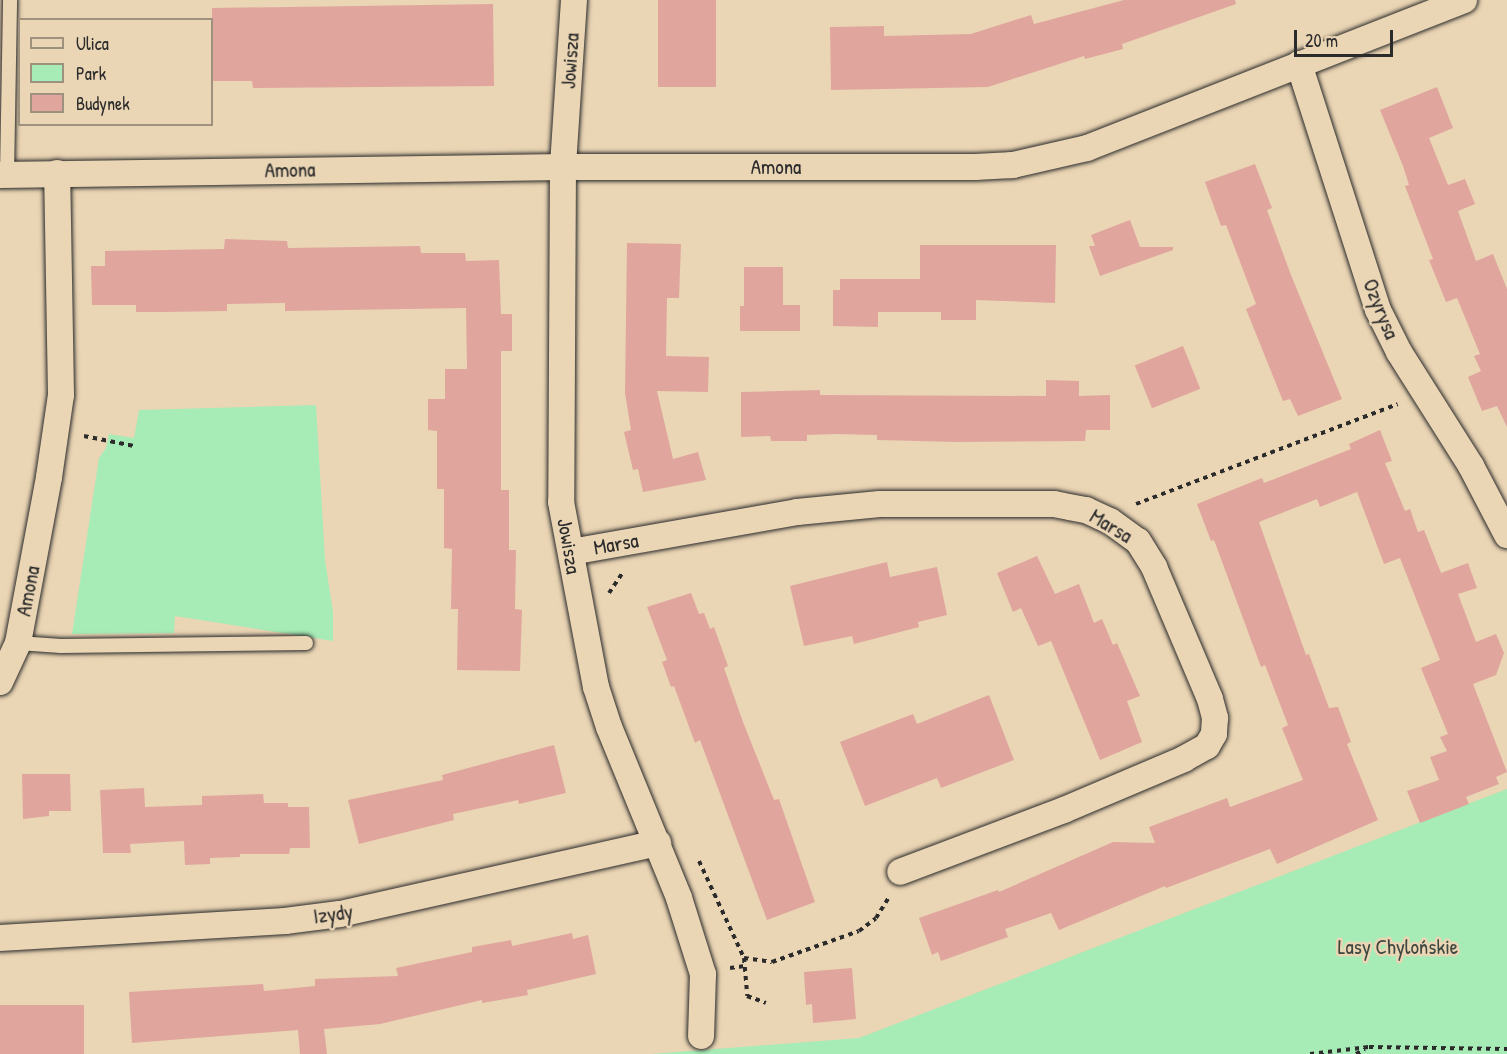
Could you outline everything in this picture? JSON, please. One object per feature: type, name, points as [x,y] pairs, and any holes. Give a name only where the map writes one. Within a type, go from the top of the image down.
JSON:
[{"type":"street","name":"Jowisza","points":[[574,0],[563,167],[561,502],[596,687],[609,727],[679,898],[703,974],[701,1036]]},
{"type":"street","name":"Amona","points":[[3,175],[563,167],[975,167],[1013,165],[1087,148],[1464,0]]},
{"type":"street","name":"Ozyrysa","points":[[1299,64],[1378,310],[1424,394],[1471,466],[1507,535]]},
{"type":"street","name":"Amona","points":[[0,682],[18,643],[49,477],[61,395],[57,173]]},
{"type":"street","name":"Marsa","points":[[571,552],[797,512],[880,504],[1054,504],[1086,510],[1110,521],[1138,541],[1154,567],[1210,699],[1215,718],[1214,734],[1207,747],[1064,810],[900,872]]},
{"type":"street","name":"Izydy","points":[[0,938],[285,921],[340,914],[658,843]]},
{"type":"lane","points":[[3,175],[10,0]]},
{"type":"lane","points":[[18,643],[61,646],[306,643]]},
{"type":"path","points":[[1110,521],[1141,500],[1424,394]]},
{"type":"path","points":[[80,435],[134,446]]},
{"type":"path","points":[[607,596],[624,573],[619,544]]},
{"type":"path","points":[[695,853],[744,958],[747,996],[766,1003]]},
{"type":"path","points":[[744,958],[772,962],[859,931],[876,918],[900,872]]},
{"type":"path","points":[[739,967],[744,966]]},
{"type":"path","points":[[1310,1054],[1369,1047],[1507,1049]]},
{"type":"path","points":[[1356,1054],[1369,1047]]},
{"type":"green space","points":[[316,405],[325,560],[333,612],[333,641],[175,616],[174,633],[72,634],[99,458],[106,448],[109,434],[134,438],[139,410]]},
{"type":"green space","name":"Lasy Chylońskie","points":[[1507,789],[1507,1054],[651,1054],[859,1038]]},
{"type":"building","points":[[658,0],[716,0],[716,87],[658,87]]},
{"type":"building","points":[[1124,0],[1235,0],[1236,4],[1122,44],[1123,49],[1085,59],[1084,56],[988,87],[831,90],[830,27],[884,26],[884,36],[971,34],[1031,15],[1034,24]]},
{"type":"building","points":[[493,4],[494,86],[253,88],[252,81],[213,81],[212,8]]},
{"type":"building","points":[[1437,87],[1453,128],[1429,138],[1448,185],[1465,179],[1475,204],[1458,211],[1476,261],[1493,254],[1507,289],[1507,427],[1497,406],[1482,411],[1468,377],[1481,371],[1474,356],[1480,354],[1457,298],[1446,302],[1429,260],[1433,259],[1405,186],[1409,185],[1403,166],[1380,110]]},
{"type":"building","points":[[1255,164],[1272,208],[1267,210],[1291,275],[1342,399],[1298,416],[1290,399],[1283,401],[1246,309],[1256,304],[1226,225],[1221,226],[1205,182]]},
{"type":"building","points":[[1130,220],[1140,247],[1173,247],[1173,250],[1100,276],[1089,246],[1095,246],[1091,235]]},
{"type":"building","points":[[225,239],[287,241],[288,248],[420,246],[421,253],[465,253],[466,261],[499,260],[501,314],[512,314],[512,351],[501,351],[501,490],[509,490],[509,550],[516,550],[515,609],[522,610],[520,671],[457,670],[458,609],[451,609],[452,549],[444,548],[444,489],[437,489],[437,431],[428,430],[428,399],[445,399],[445,369],[467,369],[466,308],[285,311],[285,303],[227,304],[227,311],[136,312],[136,305],[92,305],[91,266],[105,266],[105,251],[224,249]]},
{"type":"building","points":[[627,243],[681,244],[679,298],[667,298],[666,356],[709,357],[708,392],[657,391],[673,459],[698,452],[706,480],[643,492],[638,469],[633,470],[624,432],[631,430],[625,393]]},
{"type":"building","points":[[920,245],[1056,245],[1055,303],[976,300],[976,320],[941,320],[941,312],[878,312],[878,327],[833,326],[833,290],[840,290],[840,279],[920,279]]},
{"type":"building","points":[[744,267],[783,267],[783,305],[800,305],[800,331],[740,331],[740,306],[744,306]]},
{"type":"building","points":[[1183,346],[1200,389],[1152,408],[1135,365]]},
{"type":"building","points":[[1046,380],[1079,381],[1079,396],[1110,395],[1110,430],[1086,430],[1085,441],[877,440],[877,435],[836,434],[807,435],[807,441],[771,441],[770,436],[741,437],[741,392],[820,390],[820,395],[1046,396]]},
{"type":"building","points":[[1380,430],[1392,461],[1385,463],[1405,511],[1410,509],[1418,532],[1424,530],[1441,573],[1468,563],[1477,588],[1458,594],[1476,642],[1496,634],[1504,653],[1496,675],[1473,684],[1507,772],[1496,777],[1499,784],[1466,797],[1469,804],[1420,823],[1407,791],[1439,780],[1430,757],[1447,751],[1440,737],[1448,734],[1421,668],[1440,660],[1400,558],[1384,564],[1357,492],[1320,507],[1317,499],[1259,522],[1306,655],[1309,654],[1329,708],[1338,707],[1351,742],[1347,744],[1378,820],[1277,864],[1270,849],[1166,888],[1165,886],[1059,930],[1051,913],[1005,929],[1008,937],[941,961],[938,952],[932,955],[919,918],[998,890],[999,892],[1113,842],[1155,843],[1149,827],[1227,798],[1230,807],[1303,780],[1282,728],[1288,725],[1265,665],[1261,667],[1214,540],[1211,541],[1197,504],[1262,478],[1264,483],[1351,449],[1349,444]]},
{"type":"building","points":[[1037,556],[1055,594],[1079,584],[1094,623],[1102,619],[1113,645],[1117,643],[1140,696],[1127,701],[1142,742],[1100,760],[1051,641],[1038,646],[1021,608],[1013,612],[997,573]]},
{"type":"building","points":[[887,562],[890,577],[937,567],[947,615],[918,622],[919,627],[854,644],[852,636],[804,646],[790,586]]},
{"type":"building","points":[[691,593],[699,614],[704,613],[710,629],[714,627],[728,666],[724,668],[743,722],[774,800],[779,799],[815,902],[767,920],[700,740],[695,743],[674,686],[671,687],[662,662],[667,660],[647,607]]},
{"type":"building","points":[[989,695],[1014,760],[941,788],[937,778],[865,806],[840,742],[913,714],[917,724]]},
{"type":"building","points":[[554,745],[566,793],[519,804],[518,800],[453,814],[454,820],[359,844],[348,800],[443,780],[442,775]]},
{"type":"building","points":[[22,774],[70,774],[71,811],[49,811],[49,816],[23,819]]},
{"type":"building","points":[[144,788],[145,807],[202,805],[202,796],[263,794],[264,803],[288,803],[288,807],[309,807],[310,848],[290,848],[289,854],[240,854],[240,857],[210,858],[210,864],[185,865],[184,841],[130,844],[131,853],[103,853],[100,790]]},
{"type":"building","points":[[572,933],[573,939],[588,935],[596,974],[527,990],[528,995],[482,1003],[482,1000],[380,1024],[324,1029],[327,1054],[300,1054],[298,1030],[132,1043],[129,992],[263,984],[264,991],[315,986],[315,979],[398,976],[396,968],[472,952],[472,947],[511,940],[512,946]]},
{"type":"building","points":[[852,968],[856,1019],[813,1023],[812,1004],[806,1005],[804,972]]},
{"type":"building","points":[[0,1005],[84,1005],[84,1054],[0,1054]]}]
